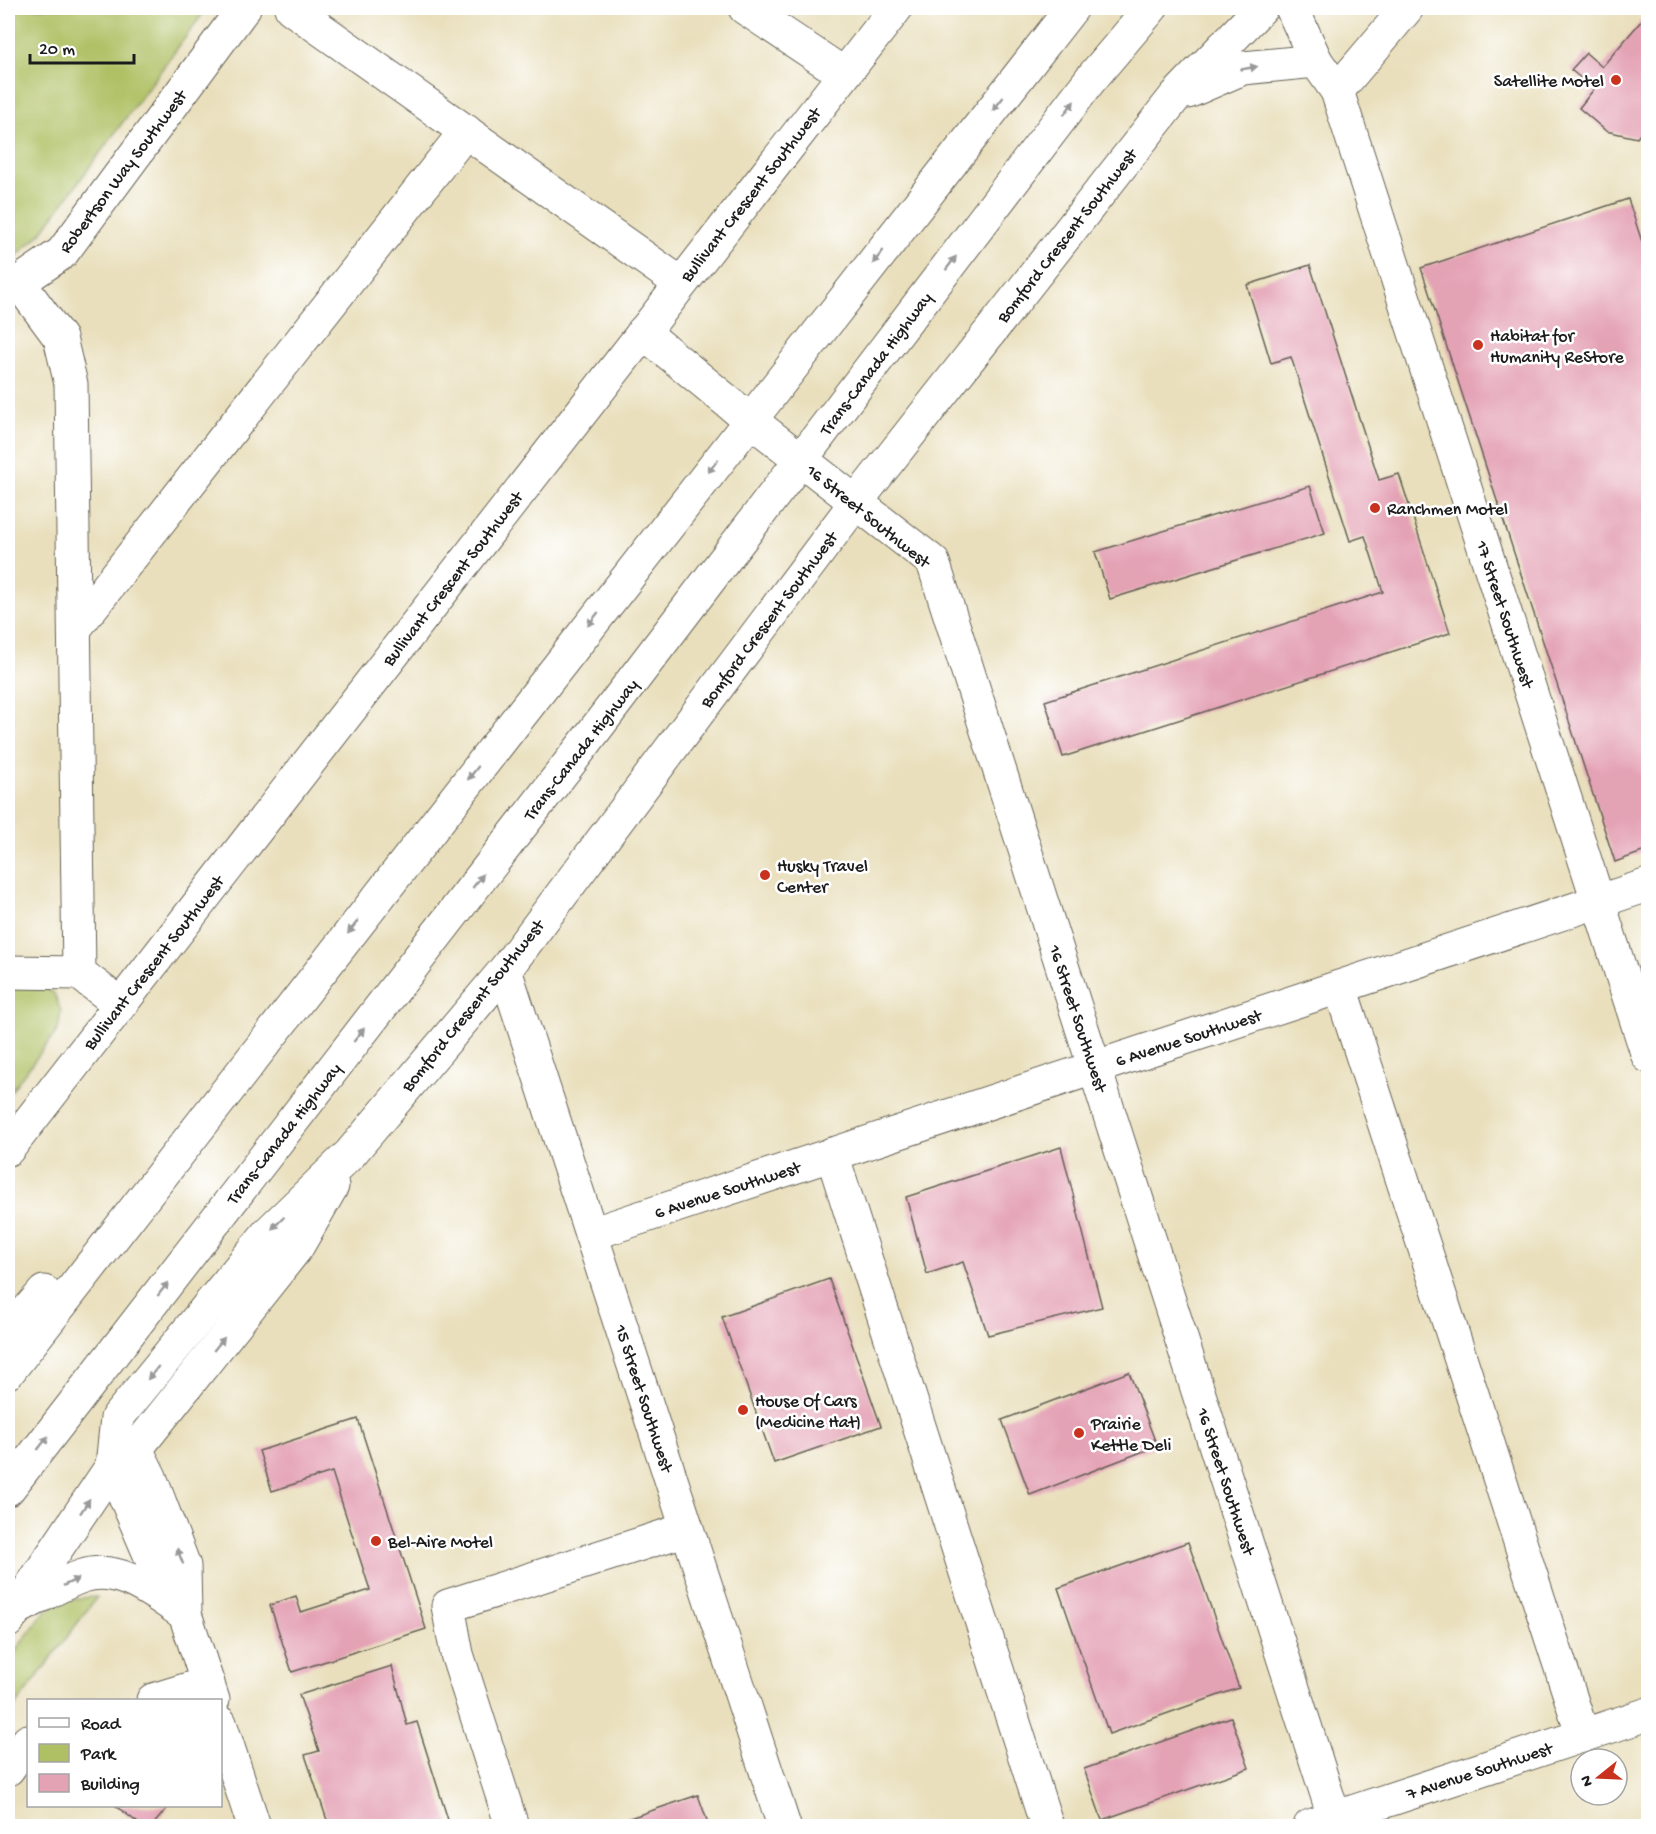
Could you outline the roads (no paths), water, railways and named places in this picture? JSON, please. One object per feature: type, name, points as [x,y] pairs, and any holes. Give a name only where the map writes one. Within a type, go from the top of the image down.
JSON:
[{"type":"main road","name":"Robertson Way Southwest","points":[[14,287],[62,253],[244,8]]},
{"type":"main road","points":[[291,8],[680,283]]},
{"type":"main road","points":[[745,8],[844,74]]},
{"type":"main road","name":"Bullivant Crescent Southwest","points":[[8,1149],[896,8]]},
{"type":"main road","points":[[8,1371],[1072,8]]},
{"type":"main road","name":"Trans-Canada Highway","points":[[8,1489],[801,460],[1090,80],[1151,8]]},
{"type":"main road","name":"Bomford Crescent Southwest","points":[[124,1458],[117,1418],[268,1233],[350,1154],[505,970],[856,502],[1175,97],[1261,8]]},
{"type":"main road","name":"17 Street Southwest","points":[[1292,8],[1316,61],[1337,91],[1648,1056]]},
{"type":"main road","points":[[1337,91],[1407,8]]},
{"type":"main road","points":[[1175,97],[1243,68],[1316,61]]},
{"type":"main road","points":[[76,627],[466,131]]},
{"type":"main road","points":[[14,287],[60,338],[71,384],[80,973]]},
{"type":"main road","name":"16 Street Southwest","points":[[643,332],[750,420],[933,561],[1095,1068],[1327,1824]]},
{"type":"main road","name":"6 Avenue Southwest","points":[[591,1234],[1648,885]]},
{"type":"main road","name":"15 Street Southwest","points":[[505,970],[784,1827]]},
{"type":"main road","points":[[8,972],[80,973],[120,1004]]},
{"type":"main road","points":[[1340,987],[1583,1736]]},
{"type":"main road","points":[[8,1333],[245,1067]]},
{"type":"main road","points":[[832,1154],[1047,1827]]},
{"type":"main road","points":[[124,1458],[160,1578],[185,1614],[210,1692],[166,1699]]},
{"type":"main road","points":[[13,1614],[124,1458]]},
{"type":"main road","points":[[512,1827],[457,1654],[448,1606],[687,1528]]},
{"type":"main road","points":[[13,1614],[85,1576],[113,1575],[139,1583],[185,1614]]},
{"type":"main road","name":"7 Avenue Southwest","points":[[1327,1824],[1648,1714]]},
{"type":"main road","points":[[222,1729],[254,1827]]},
{"type":"main road","points":[[8,1769],[27,1742]]},
{"type":"place","name":"Satellite Motel","points":[[1616,80]]},
{"type":"place","name":"Habitat for Humanity ReStore","points":[[1478,345]]},
{"type":"place","name":"Ranchmen Motel","points":[[1375,508]]},
{"type":"place","name":"Husky Travel Center","points":[[765,875]]},
{"type":"place","name":"House Of Cars (Medicine Hat)","points":[[743,1410]]},
{"type":"place","name":"Prairie Kettle Deli","points":[[1079,1433]]},
{"type":"place","name":"Bel-Aire Motel","points":[[376,1541]]}]
